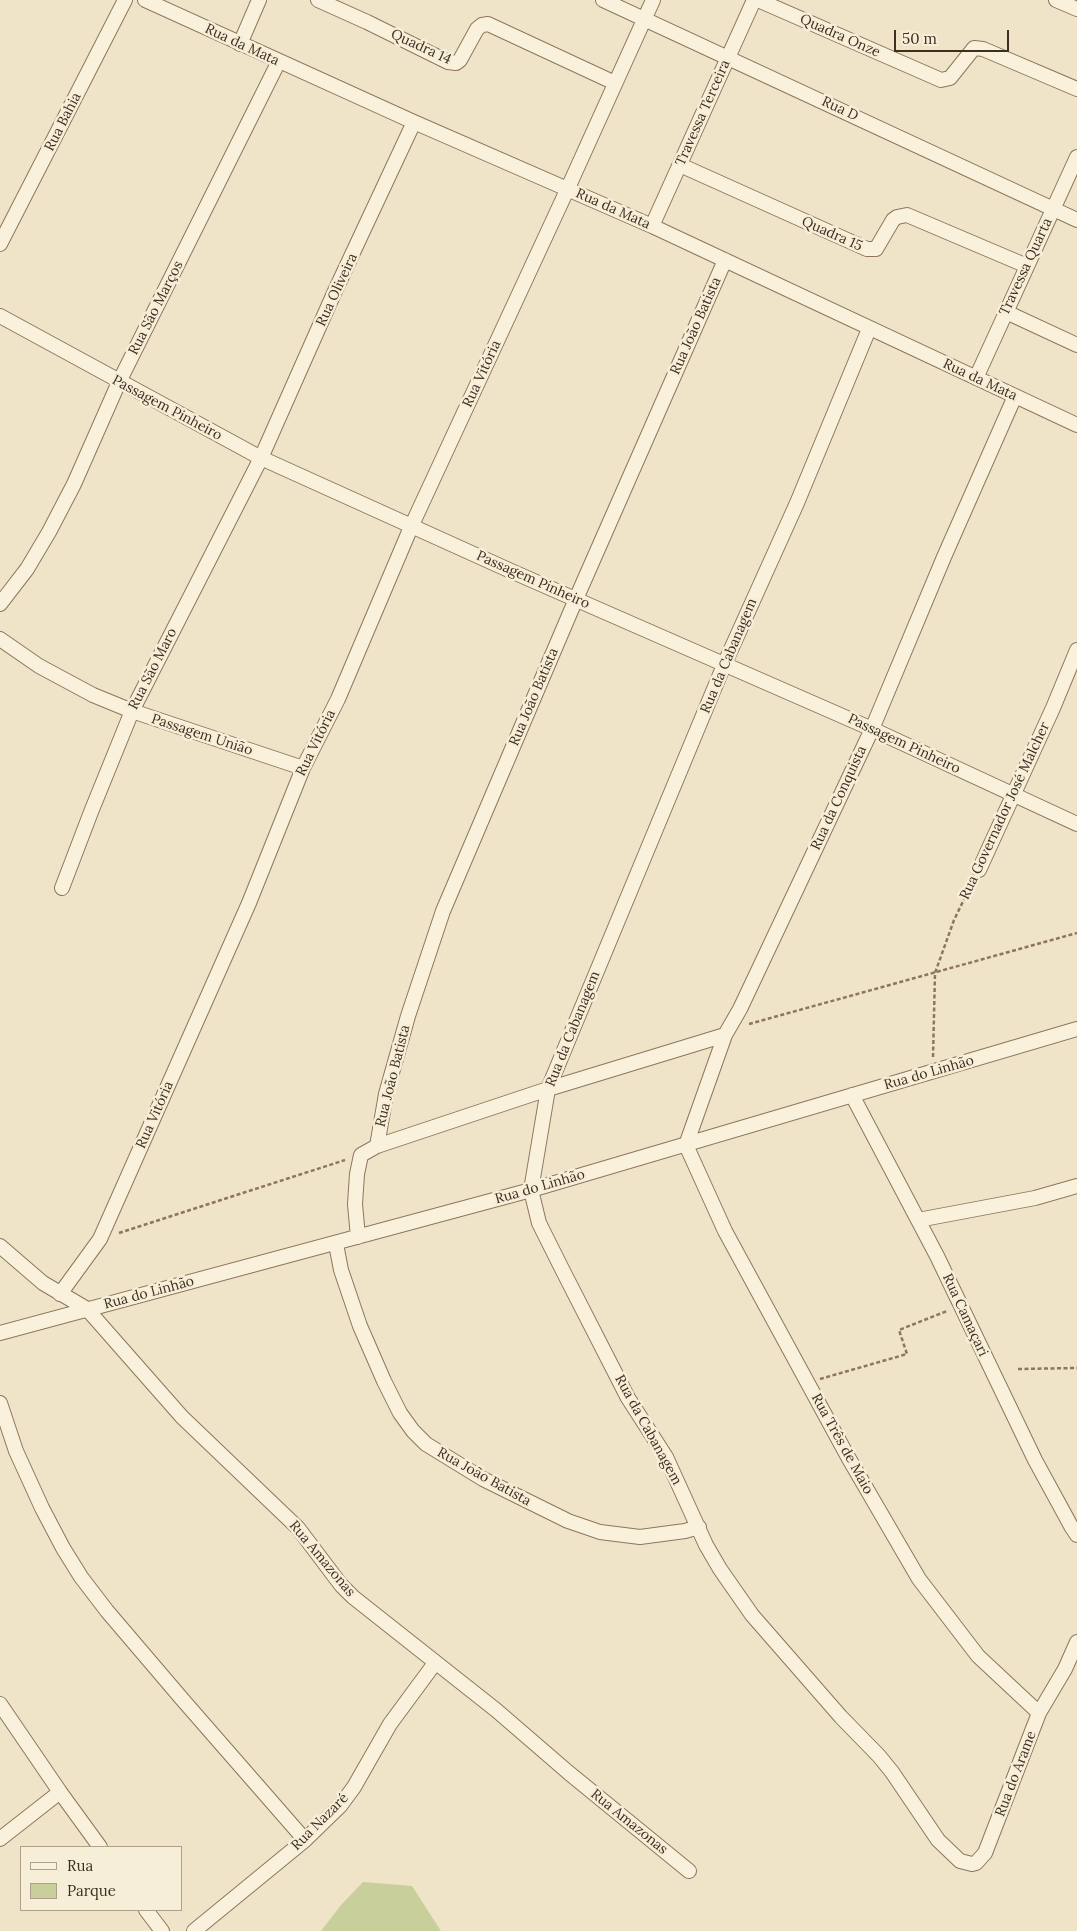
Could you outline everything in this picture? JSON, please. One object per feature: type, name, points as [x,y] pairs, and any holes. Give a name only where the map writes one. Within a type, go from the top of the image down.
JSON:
[{"type":"street","name":"Rua Bahia","points":[[0,244],[125,0]]},
{"type":"street","name":"Rua da Mata","points":[[145,0],[414,122],[652,226],[1077,425]]},
{"type":"street","points":[[240,44],[259,0]]},
{"type":"street","name":"Quadra 14","points":[[318,0],[448,62],[456,63],[460,60],[477,29],[482,25],[488,24],[615,83]]},
{"type":"street","name":"Rua D","points":[[603,0],[1077,220]]},
{"type":"street","points":[[568,188],[653,0]]},
{"type":"street","name":"Travessa Terceira","points":[[652,226],[728,57],[756,0]]},
{"type":"street","name":"Quadra Onze","points":[[756,0],[941,80],[950,78],[974,48],[983,49],[1077,90]]},
{"type":"street","points":[[1056,0],[1077,9]]},
{"type":"street","name":"Rua São Marços","points":[[0,604],[27,570],[74,484],[119,382],[279,61]]},
{"type":"street","name":"Rua Oliveira","points":[[261,458],[335,291],[414,122]]},
{"type":"street","name":"Travessa Quarta","points":[[976,378],[1077,156]]},
{"type":"street","name":"Quadra 15","points":[[680,165],[867,250],[876,249],[893,220],[907,215],[1027,266]]},
{"type":"street","name":"Rua Vitória","points":[[60,1294],[100,1239],[249,903],[303,768],[338,698],[412,526],[568,188]]},
{"type":"street","name":"Rua João Batista","points":[[377,1146],[386,1094],[408,1016],[443,911],[576,599],[725,260]]},
{"type":"street","points":[[1006,312],[1077,345]]},
{"type":"street","name":"Passagem Pinheiro","points":[[0,316],[261,458],[724,665],[872,729],[1077,824]]},
{"type":"street","name":"Rua da Cabanagem","points":[[869,329],[797,503],[724,665],[548,1089],[531,1190],[540,1223],[555,1255],[628,1398],[666,1457],[706,1545],[720,1569],[752,1615],[892,1772],[938,1840]]},
{"type":"street","name":"Rua da Conquista","points":[[686,1145],[725,1035],[740,1009],[872,729],[944,557],[1015,396]]},
{"type":"street","name":"Rua São Maro","points":[[62,888],[90,812],[132,711],[261,458]]},
{"type":"street","name":"Passagem União","points":[[0,638],[39,666],[65,681],[132,711],[303,768]]},
{"type":"street","name":"Rua Governador José Malcher","points":[[979,870],[1014,796],[1077,650]]},
{"type":"street","name":"Rua do Linhão","points":[[0,1333],[531,1190],[1077,1029]]},
{"type":"street","points":[[358,1237],[355,1204],[357,1174],[361,1155],[377,1146],[548,1089],[725,1035]]},
{"type":"street","name":"Rua Camaçari","points":[[852,1096],[937,1256],[1035,1460],[1077,1535]]},
{"type":"street","name":"Rua Três de Maio","points":[[686,1145],[725,1231],[807,1382],[919,1579],[978,1656],[1039,1713]]},
{"type":"street","points":[[918,1220],[1035,1198],[1077,1186]]},
{"type":"street","name":"Rua João Batista","points":[[336,1244],[342,1270],[360,1326],[384,1381],[400,1413],[413,1431],[426,1444],[483,1479],[568,1521],[600,1532],[640,1537],[699,1528]]},
{"type":"street","name":"Rua Amazonas","points":[[0,1246],[43,1283],[87,1309],[182,1417],[298,1528],[341,1585],[353,1597],[496,1710],[569,1774],[689,1871]]},
{"type":"street","points":[[0,1403],[16,1451],[42,1508],[81,1577],[119,1626],[306,1840]]},
{"type":"street","name":"Rua do Arame","points":[[938,1840],[960,1861],[972,1864],[980,1860],[985,1853],[1039,1713],[1077,1642]]},
{"type":"street","name":"Rua Nazaré","points":[[194,1931],[306,1840],[340,1806],[354,1787],[390,1724],[435,1663]]},
{"type":"street","points":[[0,1704],[99,1846]]},
{"type":"street","points":[[0,1839],[60,1792]]},
{"type":"street","points":[[147,1911],[162,1931]]},
{"type":"path","name":"Rua Governador José Malcher","points":[[933,1071],[935,973],[954,920],[979,870]]},
{"type":"path","points":[[725,1035],[749,1024],[1077,933]]},
{"type":"path","points":[[100,1239],[361,1155]]},
{"type":"path","points":[[807,1382],[907,1354],[899,1330],[960,1306]]},
{"type":"path","points":[[1018,1369],[1077,1368]]},
{"type":"green space","points":[[363,1882],[412,1886],[441,1931],[321,1931],[341,1905]]}]
